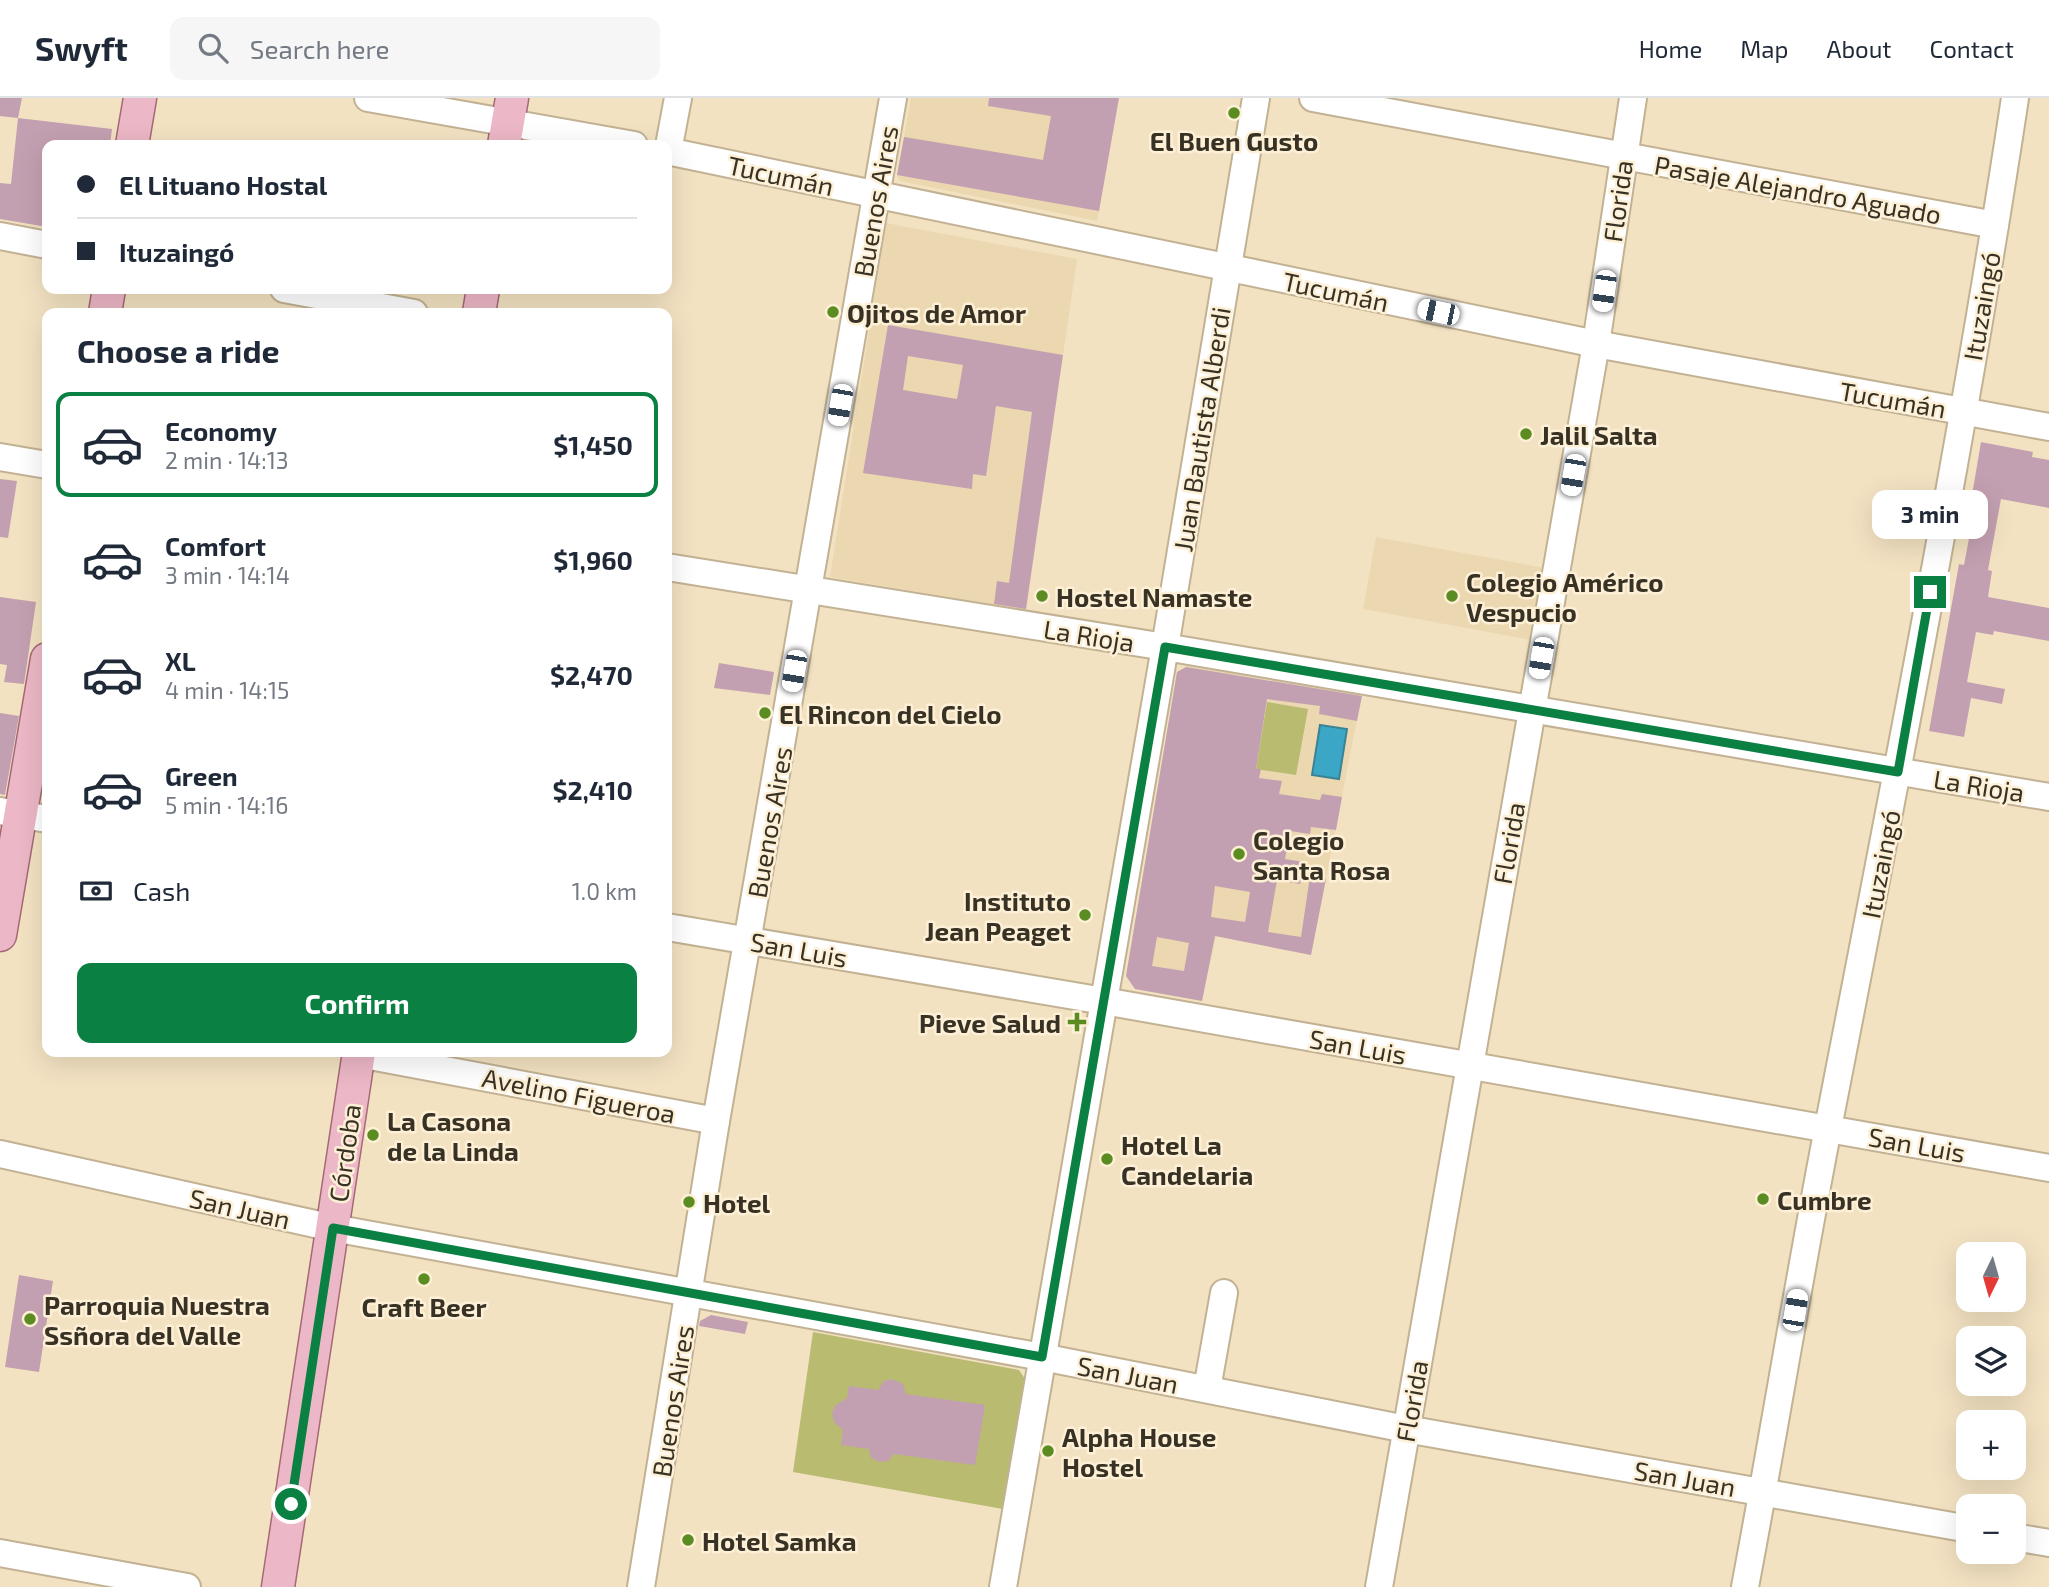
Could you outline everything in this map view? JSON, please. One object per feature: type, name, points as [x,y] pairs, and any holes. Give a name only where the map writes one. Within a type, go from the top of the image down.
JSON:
[{"type":"main road","points":[[133,140],[140,98]]},
{"type":"main road","points":[[0,935],[23,815],[42,692]]},
{"type":"main road","name":"Córdoba","points":[[278,1587],[358,1057]]},
{"type":"street","points":[[368,98],[607,140]]},
{"type":"street","points":[[670,140],[678,98]]},
{"type":"street","name":"Buenos Aires","points":[[641,1587],[716,1121],[893,98]]},
{"type":"street","name":"Juan Bautista Alberdi","points":[[1003,1587],[1165,647],[1256,98]]},
{"type":"street","name":"Pasaje Alejandro Aguado","points":[[1313,98],[1623,158],[1995,225]]},
{"type":"street","name":"Florida","points":[[1379,1587],[1596,344],[1633,98]]},
{"type":"street","name":"Ituzaingó","points":[[1745,1587],[1828,1128],[1898,772],[1963,412],[2014,98]]},
{"type":"street","name":"Tucumán","points":[[672,152],[1596,344],[2049,427]]},
{"type":"street","points":[[0,236],[42,244]]},
{"type":"street","points":[[311,294],[387,308]]},
{"type":"street","points":[[0,457],[42,464]]},
{"type":"street","name":"La Rioja","points":[[672,568],[1165,647],[2049,797]]},
{"type":"street","name":"San Luis","points":[[672,928],[1104,1001],[2049,1168]]},
{"type":"street","name":"Avelino Figueroa","points":[[380,1057],[716,1121]]},
{"type":"street","name":"San Juan","points":[[0,1154],[333,1228],[1042,1357],[1406,1429],[1956,1527]]},
{"type":"street","points":[[1207,1389],[1224,1293]]},
{"type":"street","points":[[2026,1539],[2049,1543]]},
{"type":"street","points":[[0,1553],[187,1587]]},
{"type":"shaded area","points":[[911,98],[1119,98],[1097,221],[900,181],[897,175]]},
{"type":"shaded area","points":[[886,223],[1077,259],[1026,610],[830,577]]},
{"type":"shaded area","name":"Colegio Américo Vespucio","points":[[1376,537],[1545,568],[1531,640],[1363,609]]},
{"type":"shaded area","name":"Colegio Santa Rosa","points":[[1187,666],[1362,694],[1311,955],[1216,936],[1202,1001],[1135,989],[1126,976],[1177,672]]},
{"type":"green space","points":[[1267,702],[1308,709],[1296,775],[1256,769]]},
{"type":"green space","points":[[813,1332],[1019,1370],[1025,1379],[1003,1509],[793,1472]]},
{"type":"water","points":[[1320,725],[1347,729],[1339,779],[1312,775]]},
{"type":"building","points":[[0,98],[22,98],[18,118],[0,116]]},
{"type":"building","points":[[989,98],[1119,98],[1099,211],[897,175],[904,137],[1043,160],[1051,116],[988,106]]},
{"type":"building","points":[[18,118],[112,129],[111,140],[42,140],[42,226],[0,219],[0,183],[11,184]]},
{"type":"building","points":[[888,325],[1063,355],[1026,609],[994,604],[997,581],[1009,583],[1032,412],[996,406],[986,476],[973,474],[972,489],[863,473]],"holes":[[[908,356],[963,365],[957,399],[903,390]]]},
{"type":"building","points":[[1981,442],[2033,452],[2032,457],[2049,460],[2049,508],[2001,499],[1988,570],[1992,571],[1988,597],[2049,608],[2049,641],[1994,631],[1993,635],[1976,632],[1967,682],[2005,689],[2002,704],[1971,698],[1964,737],[1929,731],[1959,564],[1964,565],[1977,496],[1972,495]]},
{"type":"building","points":[[0,479],[17,481],[8,538],[0,537]]},
{"type":"building","points":[[0,597],[36,602],[24,684],[4,682],[7,665],[0,664]]},
{"type":"building","points":[[719,663],[774,672],[770,695],[714,688]]},
{"type":"building","name":"Colegio Santa Rosa","points":[[1186,667],[1362,696],[1357,721],[1319,714],[1320,706],[1267,699],[1256,769],[1261,769],[1259,778],[1282,781],[1279,794],[1320,800],[1322,794],[1342,797],[1336,830],[1311,827],[1310,834],[1290,831],[1285,859],[1304,862],[1300,884],[1277,880],[1268,932],[1301,937],[1310,876],[1326,879],[1311,955],[1215,936],[1202,1001],[1135,989],[1126,976],[1177,672]],"holes":[[[1215,886],[1250,892],[1245,922],[1211,917]],[[1157,937],[1189,943],[1184,971],[1152,966]]]},
{"type":"building","points":[[0,713],[19,716],[5,795],[0,794]]},
{"type":"building","name":"Parroquia Nuestra Ssñora del Valle","points":[[19,1275],[53,1281],[39,1372],[5,1367]]},
{"type":"building","points":[[711,1315],[748,1322],[745,1334],[699,1326],[700,1321]]},
{"type":"building","points":[[892,1379],[903,1384],[906,1394],[985,1405],[975,1465],[894,1454],[888,1461],[880,1462],[871,1458],[869,1449],[841,1445],[843,1430],[834,1422],[832,1413],[835,1406],[847,1398],[849,1386],[878,1390],[884,1381]]},
{"type":"place","name":"El Buen Gusto","points":[[1234,113]]},
{"type":"place","name":"Ojitos de Amor","points":[[833,312]]},
{"type":"place","name":"Jalil Salta","points":[[1526,434]]},
{"type":"place","name":"Hostel Namaste","points":[[1042,596]]},
{"type":"place","name":"Colegio Américo Vespucio","points":[[1452,596]]},
{"type":"place","name":"El Rincon del Cielo","points":[[765,713]]},
{"type":"place","name":"Colegio Santa Rosa","points":[[1239,854]]},
{"type":"place","name":"Instituto Jean Peaget","points":[[1085,915]]},
{"type":"place","name":"Pieve Salud","points":[[1077,1022]]},
{"type":"place","name":"La Casona de la Linda","points":[[373,1135]]},
{"type":"place","name":"Hotel La Candelaria","points":[[1107,1159]]},
{"type":"place","name":"Cumbre","points":[[1763,1199]]},
{"type":"place","name":"Hotel","points":[[689,1202]]},
{"type":"place","name":"Craft Beer","points":[[424,1279]]},
{"type":"place","name":"Parroquia Nuestra Ssñora del Valle","points":[[30,1319]]},
{"type":"place","name":"Alpha House Hostel","points":[[1048,1451]]},
{"type":"place","name":"Hotel Samka","points":[[688,1540]]},
{"type":"route","points":[[291,1504],[333,1228],[1042,1357],[1165,647],[1898,772],[1930,592]]}]
